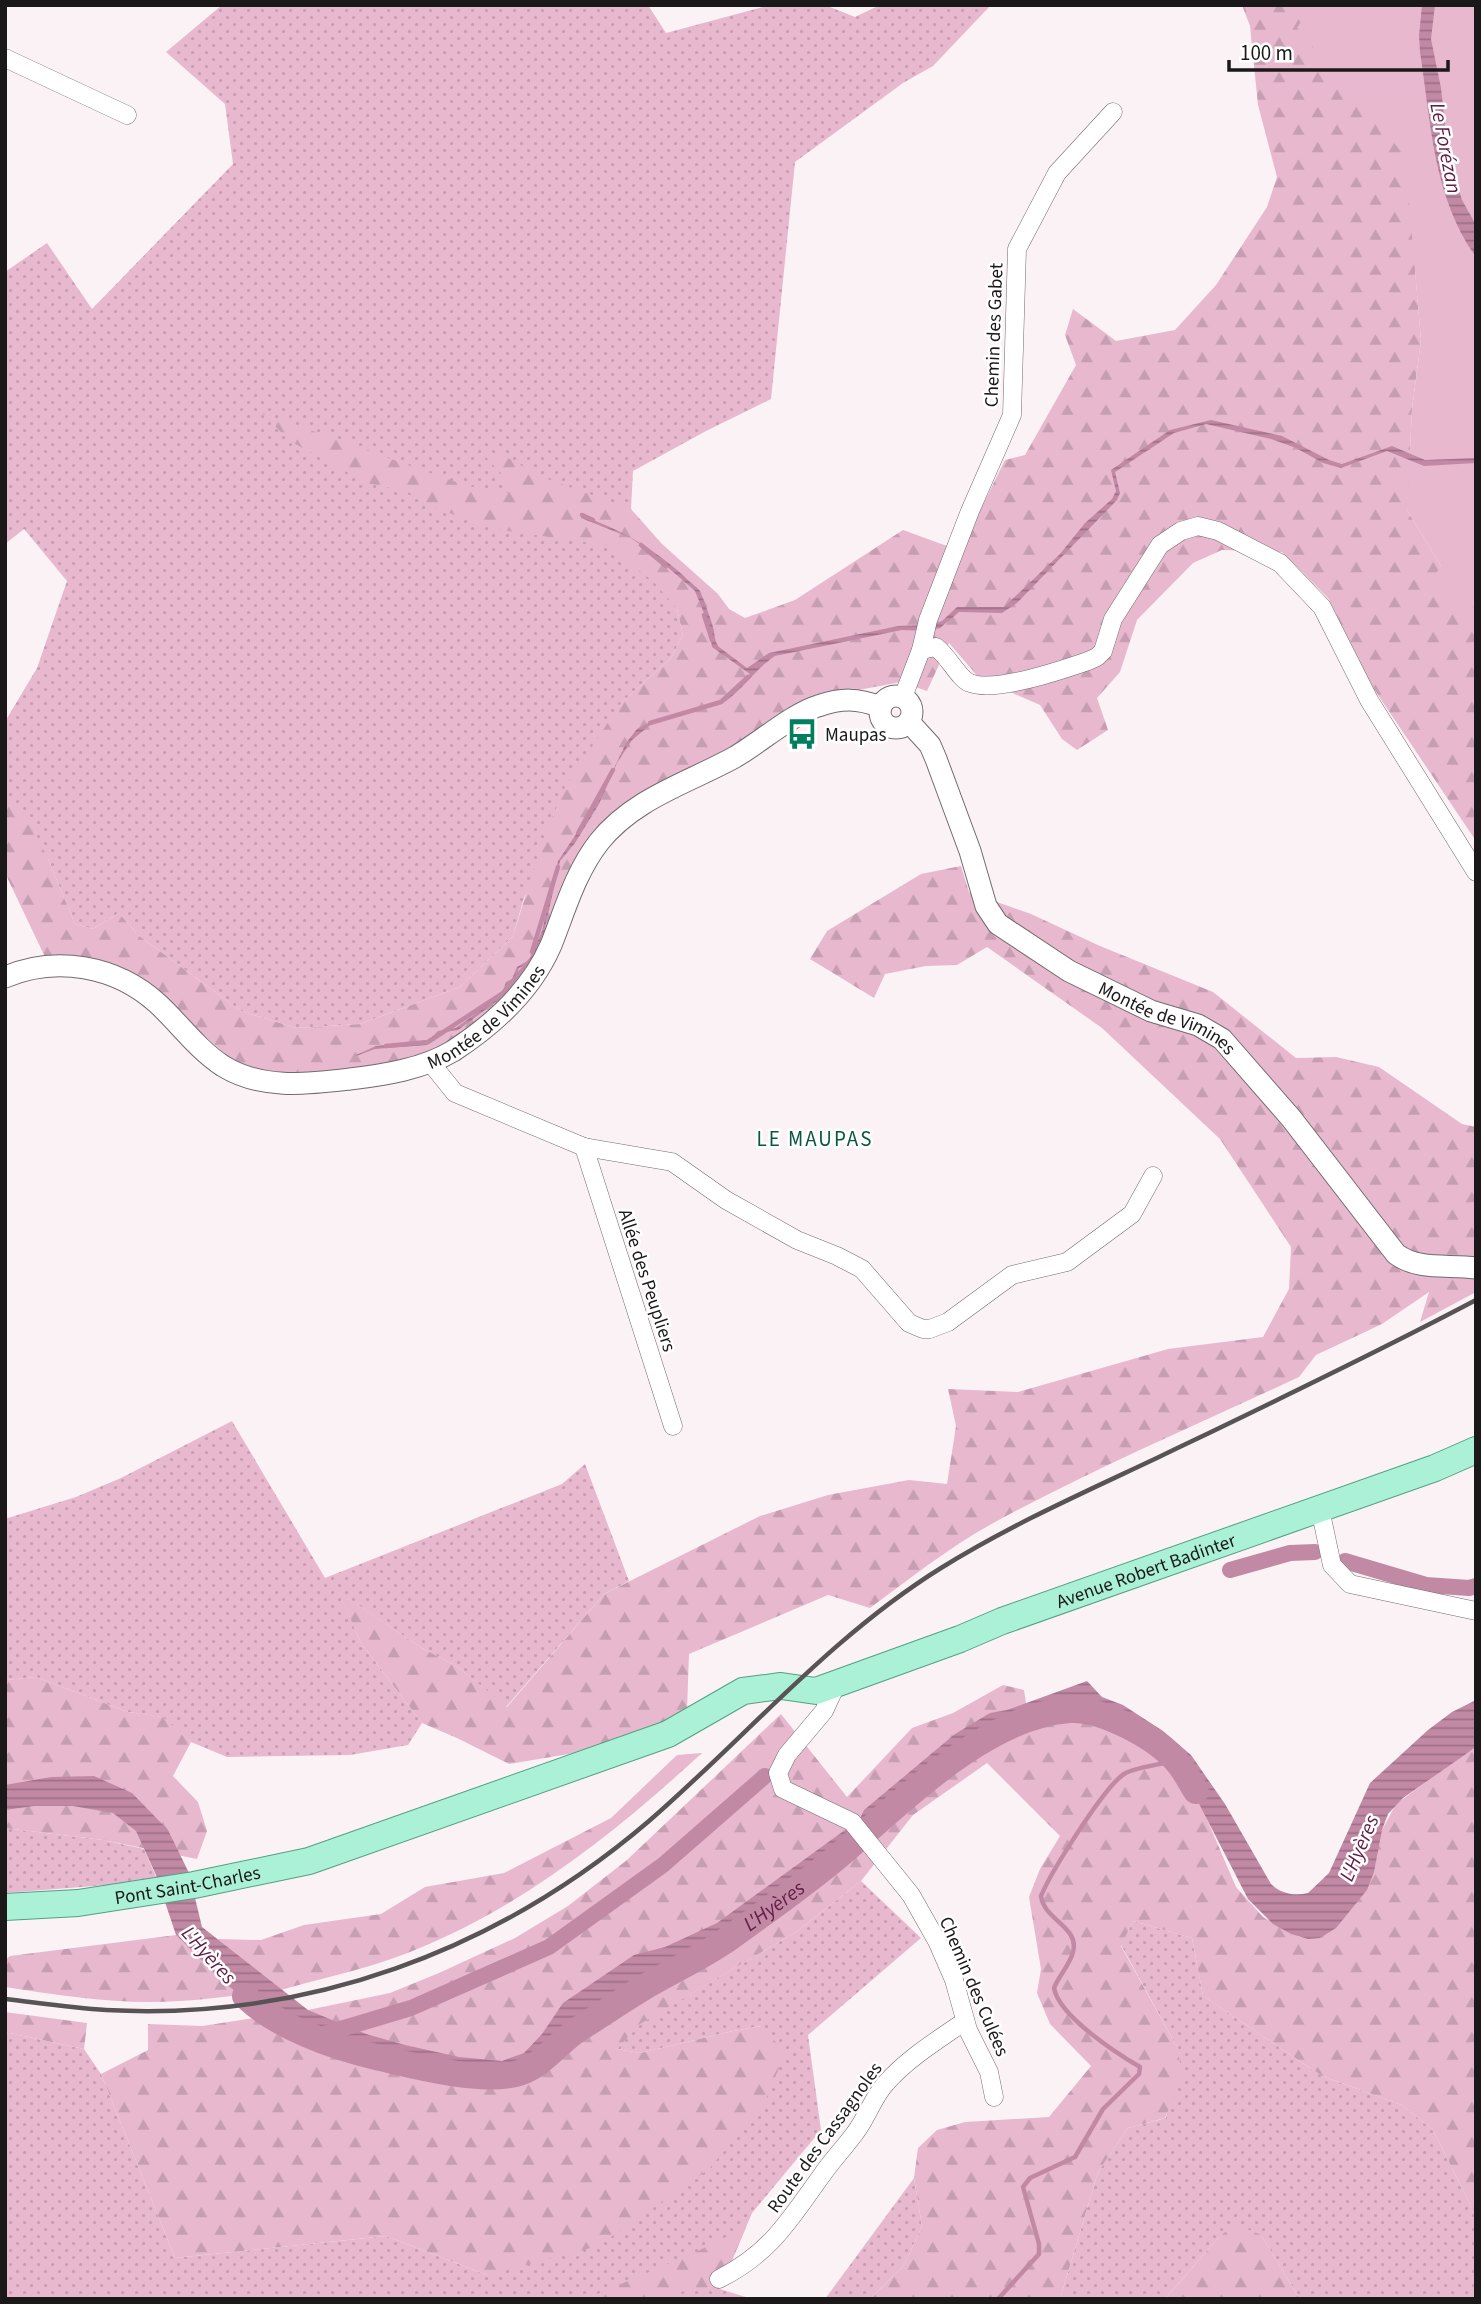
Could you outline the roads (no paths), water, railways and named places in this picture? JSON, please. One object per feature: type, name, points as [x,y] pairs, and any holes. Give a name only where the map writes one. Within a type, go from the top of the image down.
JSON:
[{"type":"main road","points":[[1435,1468],[1476,1450]]},
{"type":"main road","points":[[1435,1468],[1469,1464],[1476,1466]]},
{"type":"main road","name":"Avenue Robert Badinter","points":[[676,1729],[743,1691],[781,1686],[816,1691],[1002,1621],[1435,1468]]},
{"type":"main road","name":"Pont Saint-Charles","points":[[5,1907],[78,1903],[194,1885],[309,1861],[676,1729]]},
{"type":"street","points":[[5,58],[127,114]]},
{"type":"street","name":"Chemin des Gabet","points":[[903,697],[970,511],[1012,415],[1017,250],[1057,173],[1113,112]]},
{"type":"street","points":[[924,635],[947,655],[960,676],[969,683],[1012,684],[1088,661],[1103,650],[1113,619],[1160,545],[1181,531],[1198,526],[1218,531],[1280,563],[1322,607],[1370,700],[1476,872]]},
{"type":"street","points":[[889,697],[903,697],[912,707],[909,722],[899,728],[889,726],[882,719],[881,707],[889,697]]},
{"type":"street","name":"Montée de Vimines","points":[[5,976],[36,967],[58,965],[93,969],[119,978],[143,991],[224,1067],[269,1083],[298,1085],[376,1076],[430,1062],[470,1039],[514,1001],[544,959],[588,857],[600,840],[641,805],[673,785],[734,757],[814,707],[849,698],[881,707]]},
{"type":"street","name":"Montée de Vimines","points":[[909,722],[930,745],[970,851],[986,906],[998,924],[1069,971],[1150,1011],[1198,1025],[1222,1039],[1291,1118],[1396,1254],[1414,1264],[1476,1268]]},
{"type":"street","points":[[430,1062],[455,1093],[584,1147],[672,1163],[726,1200],[797,1240],[837,1255],[862,1269],[909,1324],[923,1329],[948,1322],[1012,1275],[1067,1262],[1132,1214],[1153,1176]]},
{"type":"street","name":"Allée des Peupliers","points":[[584,1147],[673,1426]]},
{"type":"street","points":[[1320,1510],[1332,1565],[1350,1584],[1476,1611]]},
{"type":"street","name":"Chemin des Culées","points":[[848,1679],[787,1755],[778,1773],[783,1789],[852,1822],[911,1895],[937,1941],[954,1980],[965,2021],[989,2073],[994,2097]]},
{"type":"street","name":"Route des Cassagnoles","points":[[719,2279],[765,2250],[781,2232],[855,2133],[884,2085],[906,2063],[965,2021]]},
{"type":"water","name":"Le Forézan","points":[[1422,5],[1435,5],[1431,39],[1441,88],[1449,159],[1462,200],[1476,225],[1476,257],[1451,210],[1436,159],[1420,52]]},
{"type":"water","points":[[1211,420],[1282,436],[1342,464],[1392,446],[1425,460],[1476,458],[1476,463],[1424,466],[1387,451],[1341,468],[1323,463],[1296,448],[1271,439],[1206,424],[1174,433],[1115,472],[1120,493],[1117,500],[1017,603],[1002,613],[959,612],[940,628],[928,631],[902,630],[775,656],[723,703],[654,722],[632,740],[617,763],[599,804],[575,843],[560,861],[544,932],[531,962],[519,968],[516,978],[507,984],[500,999],[458,1030],[439,1033],[427,1045],[375,1049],[356,1056],[376,1046],[427,1042],[438,1031],[456,1028],[502,994],[506,982],[512,979],[517,967],[529,960],[542,931],[558,861],[599,800],[626,743],[637,729],[652,721],[720,702],[750,674],[712,647],[708,623],[695,591],[631,538],[581,516],[636,540],[673,566],[696,587],[707,609],[717,645],[747,668],[769,653],[898,626],[930,625],[942,621],[957,607],[1004,607],[1060,554],[1085,523],[1112,499],[1116,491],[1111,470],[1170,430]]},
{"type":"water","points":[[1087,1681],[1102,1697],[1123,1705],[1163,1731],[1191,1755],[1225,1804],[1271,1884],[1288,1893],[1308,1893],[1329,1873],[1370,1783],[1428,1730],[1452,1712],[1476,1700],[1476,1747],[1403,1798],[1388,1814],[1367,1890],[1336,1928],[1320,1938],[1308,1939],[1291,1934],[1273,1924],[1248,1899],[1177,1761],[1143,1734],[1099,1713],[1068,1710],[1032,1719],[1002,1730],[971,1747],[874,1824],[841,1854],[732,1937],[632,1994],[534,2065],[519,2073],[499,2076],[425,2069],[357,2052],[314,2037],[259,2008],[225,1984],[176,1935],[156,1875],[136,1831],[113,1813],[73,1806],[34,1806],[5,1810],[5,1785],[51,1777],[94,1776],[132,1793],[168,1830],[189,1873],[202,1927],[308,2010],[366,2034],[405,2045],[459,2057],[502,2061],[524,2053],[542,2034],[563,2003],[634,1955],[665,1947],[717,1923],[858,1823],[864,1810],[955,1734],[990,1713],[1007,1710]]},
{"type":"waterway","points":[[582,515],[593,520]]},
{"type":"waterway","points":[[641,545],[666,566]]},
{"type":"waterway","points":[[704,615],[712,640]]},
{"type":"waterway","points":[[650,723],[721,702],[748,677]]},
{"type":"waterway","points":[[578,833],[613,770]]},
{"type":"waterway","points":[[532,952],[558,867]]},
{"type":"waterway","points":[[386,1046],[428,1042],[503,993],[530,961]]},
{"type":"waterway","points":[[1230,1570],[1290,1553],[1315,1552]]},
{"type":"waterway","points":[[1345,1561],[1426,1585],[1469,1588],[1476,1586]]},
{"type":"waterway","name":"L'Hyères","points":[[245,1996],[289,2026],[359,2053],[467,2075],[504,2076],[519,2073],[542,2060],[577,2030],[724,1942],[816,1874],[948,1764],[1008,1727],[1039,1715],[1070,1710],[1113,1719],[1169,1753],[1196,1791]]},
{"type":"waterway","points":[[998,2299],[1039,2254],[1039,2244],[1023,2187],[1030,2178],[1075,2157],[1103,2109],[1139,2074],[1140,2067],[1090,2033],[1058,1999],[1054,1988],[1072,1957],[1074,1943],[1067,1930],[1048,1911],[1041,1896],[1079,1831],[1115,1782],[1135,1769],[1177,1761]]},
{"type":"waterway","points":[[314,2037],[411,2008],[549,1947],[663,1865],[765,1776]]},
{"type":"railway","points":[[5,1999],[106,2010],[181,2010],[254,2003],[326,1989],[396,1968],[463,1941],[528,1907],[590,1867],[649,1821],[826,1656],[901,1595],[941,1568],[994,1537],[1398,1341],[1476,1300]]},
{"type":"place","name":"Maupas","points":[[802,734]]},
{"type":"district","name":"LE MAUPAS","points":[[815,1139]]}]
